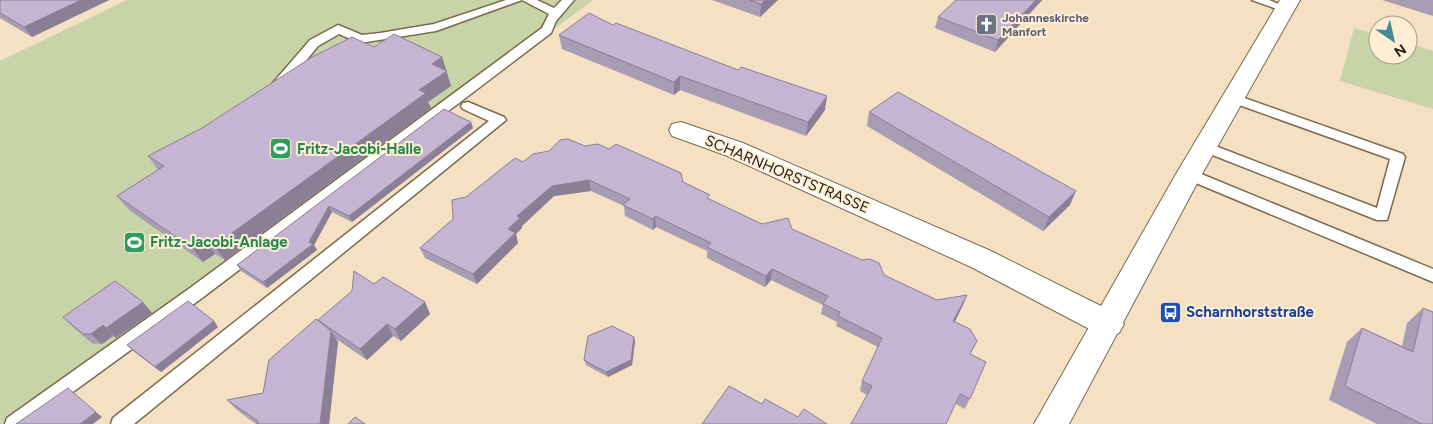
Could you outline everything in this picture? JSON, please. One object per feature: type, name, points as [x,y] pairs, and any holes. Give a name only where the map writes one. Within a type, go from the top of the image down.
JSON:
[{"type":"street","points":[[1051,424],[1108,324],[1189,174],[1287,4]]},
{"type":"street","name":"SCHARNHORSTSTRASSE","points":[[681,130],[734,149],[972,255],[1108,324]]},
{"type":"lane","points":[[272,93],[314,43],[338,29],[360,39],[380,37],[436,27],[517,0]]},
{"type":"lane","points":[[528,0],[555,14]]},
{"type":"lane","points":[[14,424],[203,288],[547,30],[555,14],[568,0]]},
{"type":"lane","points":[[1258,0],[1287,4]]},
{"type":"lane","points":[[1205,147],[1382,216],[1398,157],[1233,98]]},
{"type":"lane","points":[[120,424],[499,120],[468,106]]},
{"type":"lane","points":[[1189,174],[1433,276]]},
{"type":"green space","name":"Fritz-Jacobi-Anlage","points":[[127,0],[593,0],[24,424],[0,424],[0,61]]},
{"type":"green space","points":[[1354,28],[1368,32],[1368,65],[1418,65],[1418,46],[1433,51],[1433,109],[1340,81]]},
{"type":"building","points":[[0,0],[81,0],[24,27],[0,13]]},
{"type":"building","points":[[750,0],[765,0],[761,4]]},
{"type":"building","points":[[956,0],[1036,0],[998,40],[938,17]]},
{"type":"building","points":[[589,13],[613,25],[616,23],[738,70],[741,67],[827,96],[808,122],[680,76],[674,82],[559,35]]},
{"type":"building","name":"Fritz-Jacobi-Halle","points":[[394,34],[442,57],[432,64],[447,71],[419,90],[426,93],[214,246],[204,239],[192,248],[117,196],[164,166],[148,156],[202,128],[312,57],[352,37],[374,47]]},
{"type":"building","points":[[898,92],[1076,191],[1049,217],[869,112]]},
{"type":"building","points":[[444,109],[471,122],[349,216],[329,206],[309,242],[313,244],[263,282],[237,265]]},
{"type":"building","points":[[568,139],[585,146],[598,144],[609,149],[616,144],[681,173],[683,182],[710,195],[707,198],[762,224],[788,218],[792,229],[862,260],[870,259],[879,263],[884,275],[937,300],[967,295],[953,321],[970,329],[977,341],[970,354],[986,362],[970,399],[960,394],[946,424],[851,424],[872,386],[862,381],[882,338],[838,316],[840,312],[823,304],[828,296],[772,269],[766,276],[707,247],[711,243],[655,216],[653,219],[623,205],[630,199],[589,180],[552,186],[517,216],[520,218],[508,229],[515,233],[473,274],[420,248],[453,219],[452,200],[466,197],[515,158],[523,162],[533,154],[549,151],[560,140]]},
{"type":"building","points":[[354,271],[374,284],[383,277],[425,302],[395,329],[387,324],[360,349],[318,320],[352,291]]},
{"type":"building","points":[[115,281],[143,302],[106,328],[103,325],[91,334],[83,334],[63,317]]},
{"type":"building","points":[[188,301],[214,321],[155,367],[127,345]]},
{"type":"building","points":[[1423,308],[1433,312],[1433,424],[1422,424],[1345,386],[1362,328],[1413,352]]},
{"type":"building","points":[[316,319],[331,331],[320,424],[258,424],[258,421],[227,400],[263,393],[269,360]]},
{"type":"building","points":[[612,326],[634,337],[631,360],[606,372],[584,360],[588,336]]},
{"type":"building","points":[[729,386],[762,404],[765,399],[798,417],[804,409],[827,424],[702,424]]},
{"type":"building","points":[[68,388],[96,412],[80,424],[16,424]]},
{"type":"building","points":[[355,417],[365,424],[348,424]]},
{"type":"place","name":"Johanneskirche Manfort","points":[[986,25]]},
{"type":"place","name":"Fritz-Jacobi-Halle","points":[[281,149]]},
{"type":"place","name":"Fritz-Jacobi-Anlage","points":[[134,242]]},
{"type":"place","name":"Scharnhorststraße","points":[[1170,312]]}]
